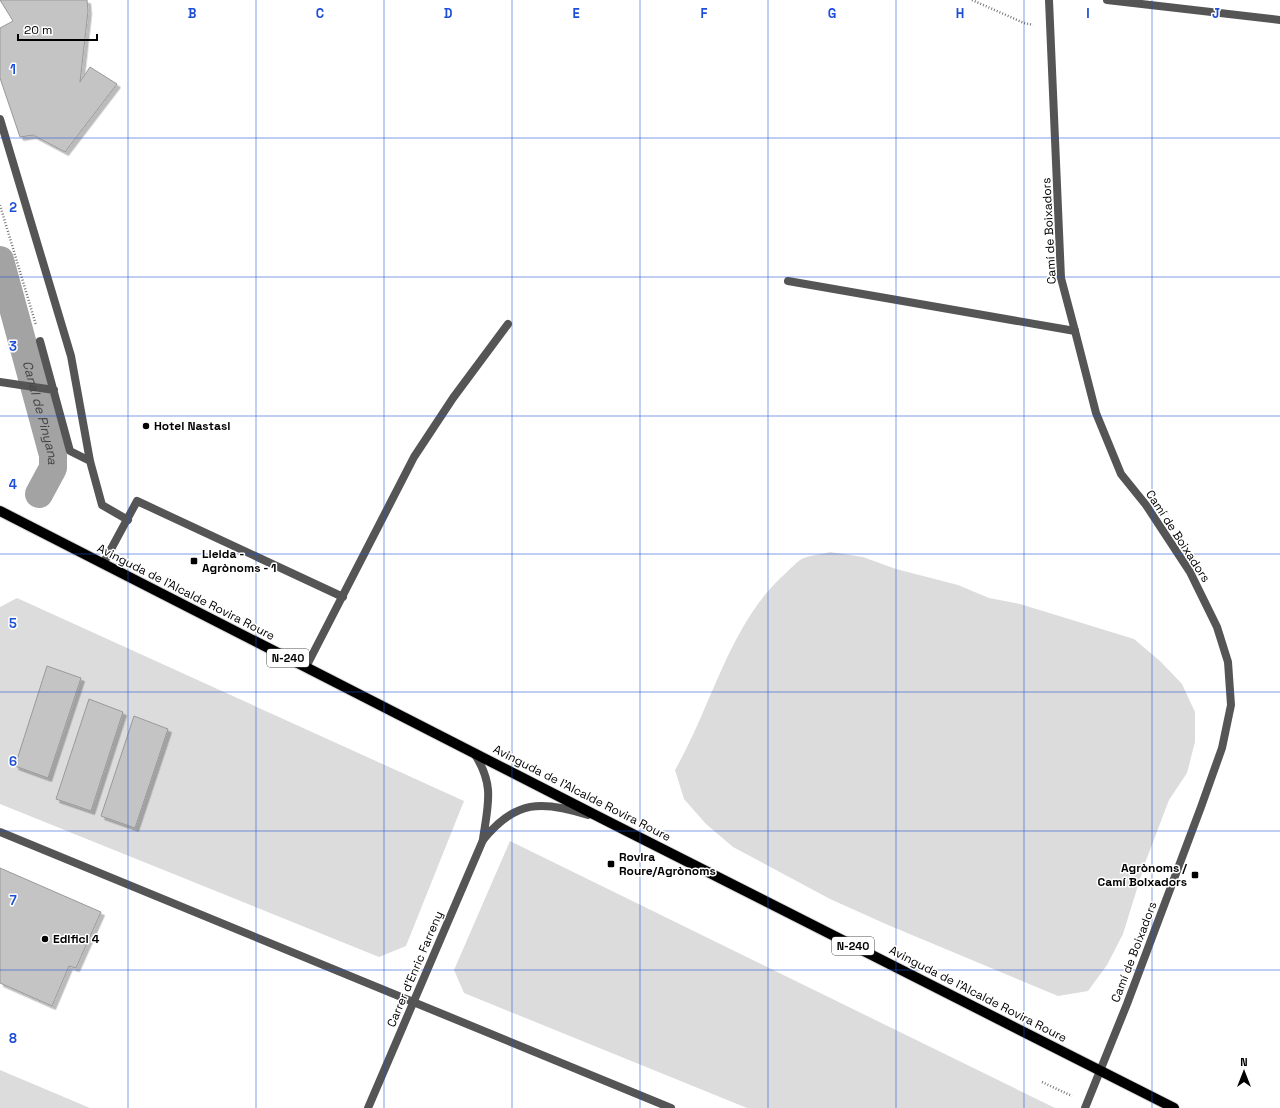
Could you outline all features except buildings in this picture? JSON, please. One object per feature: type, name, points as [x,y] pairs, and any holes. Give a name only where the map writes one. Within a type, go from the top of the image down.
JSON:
[{"type":"main road","name":"Avinguda de l'Alcalde Rovira Roure","points":[[0,510],[605,820],[1174,1108]]},
{"type":"street","name":"Camí de Boixadors","points":[[1049,0],[1052,28],[1061,278],[1096,413],[1121,474],[1146,505],[1190,572],[1217,627],[1228,662],[1231,705],[1222,748],[1212,778],[1086,1106]]},
{"type":"street","points":[[1107,0],[1280,20]]},
{"type":"street","points":[[0,119],[71,356],[90,461],[102,505],[128,520]]},
{"type":"street","points":[[788,281],[1075,331]]},
{"type":"street","points":[[306,667],[414,457],[453,398],[508,324]]},
{"type":"street","points":[[40,341],[70,451],[90,461]]},
{"type":"street","points":[[0,382],[54,390]]},
{"type":"street","points":[[103,564],[137,501],[343,597]]},
{"type":"street","points":[[474,752],[485,772],[489,784],[489,798],[483,840]]},
{"type":"street","points":[[483,840],[496,824],[512,814],[522,809],[538,806],[562,807],[605,820]]},
{"type":"street","points":[[0,832],[671,1108]]},
{"type":"street","name":"Carrer d'Enric Farreny","points":[[368,1108],[483,840]]},
{"type":"path","points":[[972,0],[1024,23],[1052,28]]},
{"type":"path","points":[[0,205],[40,341]]},
{"type":"path","points":[[1042,1082],[1086,1106]]},
{"type":"shaded area","points":[[830,552],[863,557],[896,569],[958,585],[989,598],[1020,604],[1134,639],[1160,661],[1182,684],[1195,712],[1195,742],[1187,773],[1169,800],[1145,863],[1123,934],[1107,965],[1088,991],[1058,996],[888,925],[830,899],[733,847],[706,824],[684,799],[675,770],[688,745],[736,639],[767,592],[798,561],[803,558]]},
{"type":"shaded area","points":[[17,598],[464,801],[406,946],[379,957],[0,804],[0,607]]},
{"type":"shaded area","points":[[510,841],[1055,1108],[747,1108],[464,993],[454,970]]},
{"type":"shaded area","points":[[0,1070],[90,1108],[0,1108]]},
{"type":"waterway","name":"Canal de Pinyana","points":[[0,260],[53,455],[53,468],[39,494]]},
{"type":"place","name":"Hotel Nastasi","points":[[146,426]]},
{"type":"place","name":"Lleida - Agrònoms - 1","points":[[194,561]]},
{"type":"place","name":"Rovira Roure/Agrònoms","points":[[611,864]]},
{"type":"place","name":"Agrònoms / Camí Boixadors","points":[[1195,875]]},
{"type":"place","name":"Edifici 4","points":[[45,939]]}]
